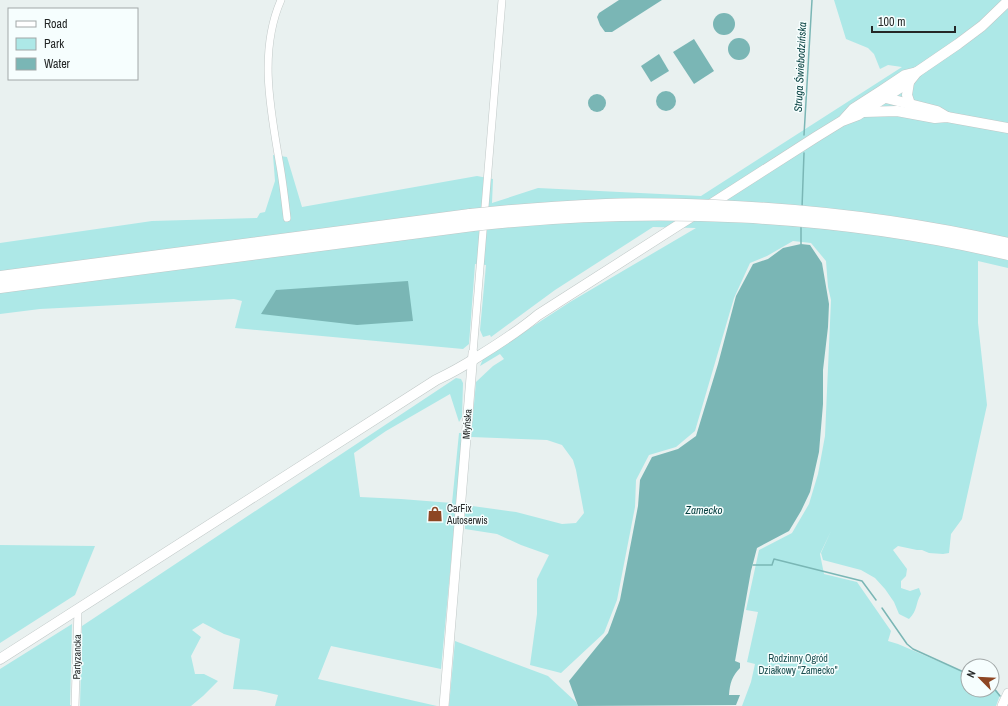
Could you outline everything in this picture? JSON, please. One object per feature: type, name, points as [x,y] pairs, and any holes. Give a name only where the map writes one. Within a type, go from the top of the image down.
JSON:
[{"type":"highway","points":[[0,277],[607,205],[749,207],[843,216],[953,233],[1008,244]]},
{"type":"highway","points":[[0,287],[472,220],[534,219],[607,215],[651,214],[743,217],[842,226],[893,232],[1008,254]]},
{"type":"main road","points":[[842,121],[853,109],[909,82],[917,72],[964,40],[993,16],[1008,1]]},
{"type":"main road","points":[[864,112],[905,75],[917,72]]},
{"type":"main road","points":[[909,82],[907,95],[910,104]]},
{"type":"main road","points":[[883,94],[910,104],[937,111],[947,117]]},
{"type":"main road","points":[[883,94],[888,105],[897,111]]},
{"type":"main road","points":[[0,659],[436,380],[452,373],[472,357],[523,327],[538,315],[842,121],[864,112],[897,111],[935,118],[947,117],[1008,128]]},
{"type":"street","points":[[281,0],[272,32],[269,56],[269,92],[288,218]]},
{"type":"street","name":"Młyńska","points":[[444,706],[502,0]]},
{"type":"street","name":"Partyzancka","points":[[75,706],[78,609]]},
{"type":"street","points":[[1002,706],[1008,693]]},
{"type":"green space","name":"Rodzinny Ogród Działkowy \"Zamecko\"","points":[[834,0],[1008,0],[1008,268],[978,261],[978,323],[987,405],[962,519],[951,534],[949,553],[929,553],[922,550],[898,546],[893,550],[907,569],[906,576],[901,581],[901,588],[910,591],[919,588],[921,594],[914,613],[909,619],[899,614],[894,602],[875,578],[861,570],[823,560],[821,553],[831,531],[820,554],[824,574],[857,582],[891,631],[888,641],[960,671],[960,698],[999,698],[996,706],[742,706],[751,682],[755,664],[747,662],[758,612],[746,610],[759,550],[792,533],[809,504],[818,474],[825,436],[831,300],[828,287],[826,261],[811,243],[793,241],[767,256],[750,263],[734,298],[695,431],[676,447],[649,455],[636,480],[635,507],[617,600],[604,633],[561,673],[530,665],[537,614],[537,579],[549,555],[521,545],[497,534],[465,529],[465,505],[516,512],[562,524],[576,523],[584,513],[576,470],[573,460],[562,445],[547,440],[471,437],[476,382],[493,366],[504,359],[500,354],[480,366],[483,359],[570,302],[696,228],[653,227],[555,290],[491,337],[490,335],[483,337],[480,330],[486,265],[475,264],[469,344],[463,349],[235,328],[242,301],[234,299],[40,309],[0,314],[0,243],[152,221],[257,218],[260,213],[265,212],[275,181],[273,155],[287,157],[302,207],[477,176],[493,179],[492,203],[538,188],[701,196],[902,67],[888,65],[880,69],[874,54],[868,48],[846,39]]},
{"type":"green space","points":[[456,378],[461,379],[463,383],[462,417],[459,422],[450,394],[386,431],[354,453],[360,497],[452,503],[459,433],[463,433],[441,669],[331,646],[318,679],[437,706],[275,706],[278,695],[256,690],[233,689],[240,639],[224,634],[203,623],[192,630],[201,637],[191,656],[195,674],[204,674],[218,681],[191,706],[80,706],[82,626]]},
{"type":"green space","points":[[0,545],[95,546],[75,595],[0,643]]},
{"type":"green space","points":[[72,624],[70,705],[73,706],[0,706],[0,669]]},
{"type":"green space","points":[[455,641],[548,676],[576,702],[578,706],[449,706]]},
{"type":"water","points":[[619,0],[662,0],[612,32],[605,32],[597,17],[599,13]]},
{"type":"water","points":[[724,13],[732,16],[735,24],[732,32],[724,35],[716,32],[713,24],[716,16]]},
{"type":"water","points":[[739,38],[747,41],[750,49],[747,57],[739,60],[731,57],[728,49],[731,41]]},
{"type":"water","points":[[694,39],[714,71],[694,84],[673,52]]},
{"type":"water","points":[[659,54],[669,71],[651,82],[641,66]]},
{"type":"water","points":[[662,91],[670,91],[676,97],[676,105],[670,111],[662,111],[656,105],[656,97]]},
{"type":"water","points":[[597,94],[603,97],[606,103],[603,109],[597,112],[591,109],[588,103],[591,97]]},
{"type":"water","name":"Zamecko","points":[[801,244],[810,245],[822,263],[829,304],[823,370],[823,404],[819,452],[810,492],[789,531],[757,548],[751,571],[735,661],[740,663],[740,668],[733,677],[729,691],[729,695],[740,695],[736,705],[578,706],[569,681],[608,633],[620,600],[638,506],[640,480],[652,457],[678,449],[696,436],[718,364],[736,296],[753,264],[768,259],[783,248]]},
{"type":"water","points":[[408,281],[413,321],[357,325],[261,314],[276,290]]},
{"type":"waterway","name":"Struga Świebodzińska","points":[[804,135],[812,0]]},
{"type":"waterway","name":"Struga Świebodzińska","points":[[802,208],[804,153]]},
{"type":"waterway","name":"Struga Świebodzińska","points":[[801,225],[801,244]]},
{"type":"waterway","points":[[753,565],[772,565],[774,559],[862,581],[876,600]]},
{"type":"waterway","points":[[882,608],[907,644],[913,649],[960,670]]},
{"type":"place","name":"CarFix Autoserwis","points":[[435,514]]}]
